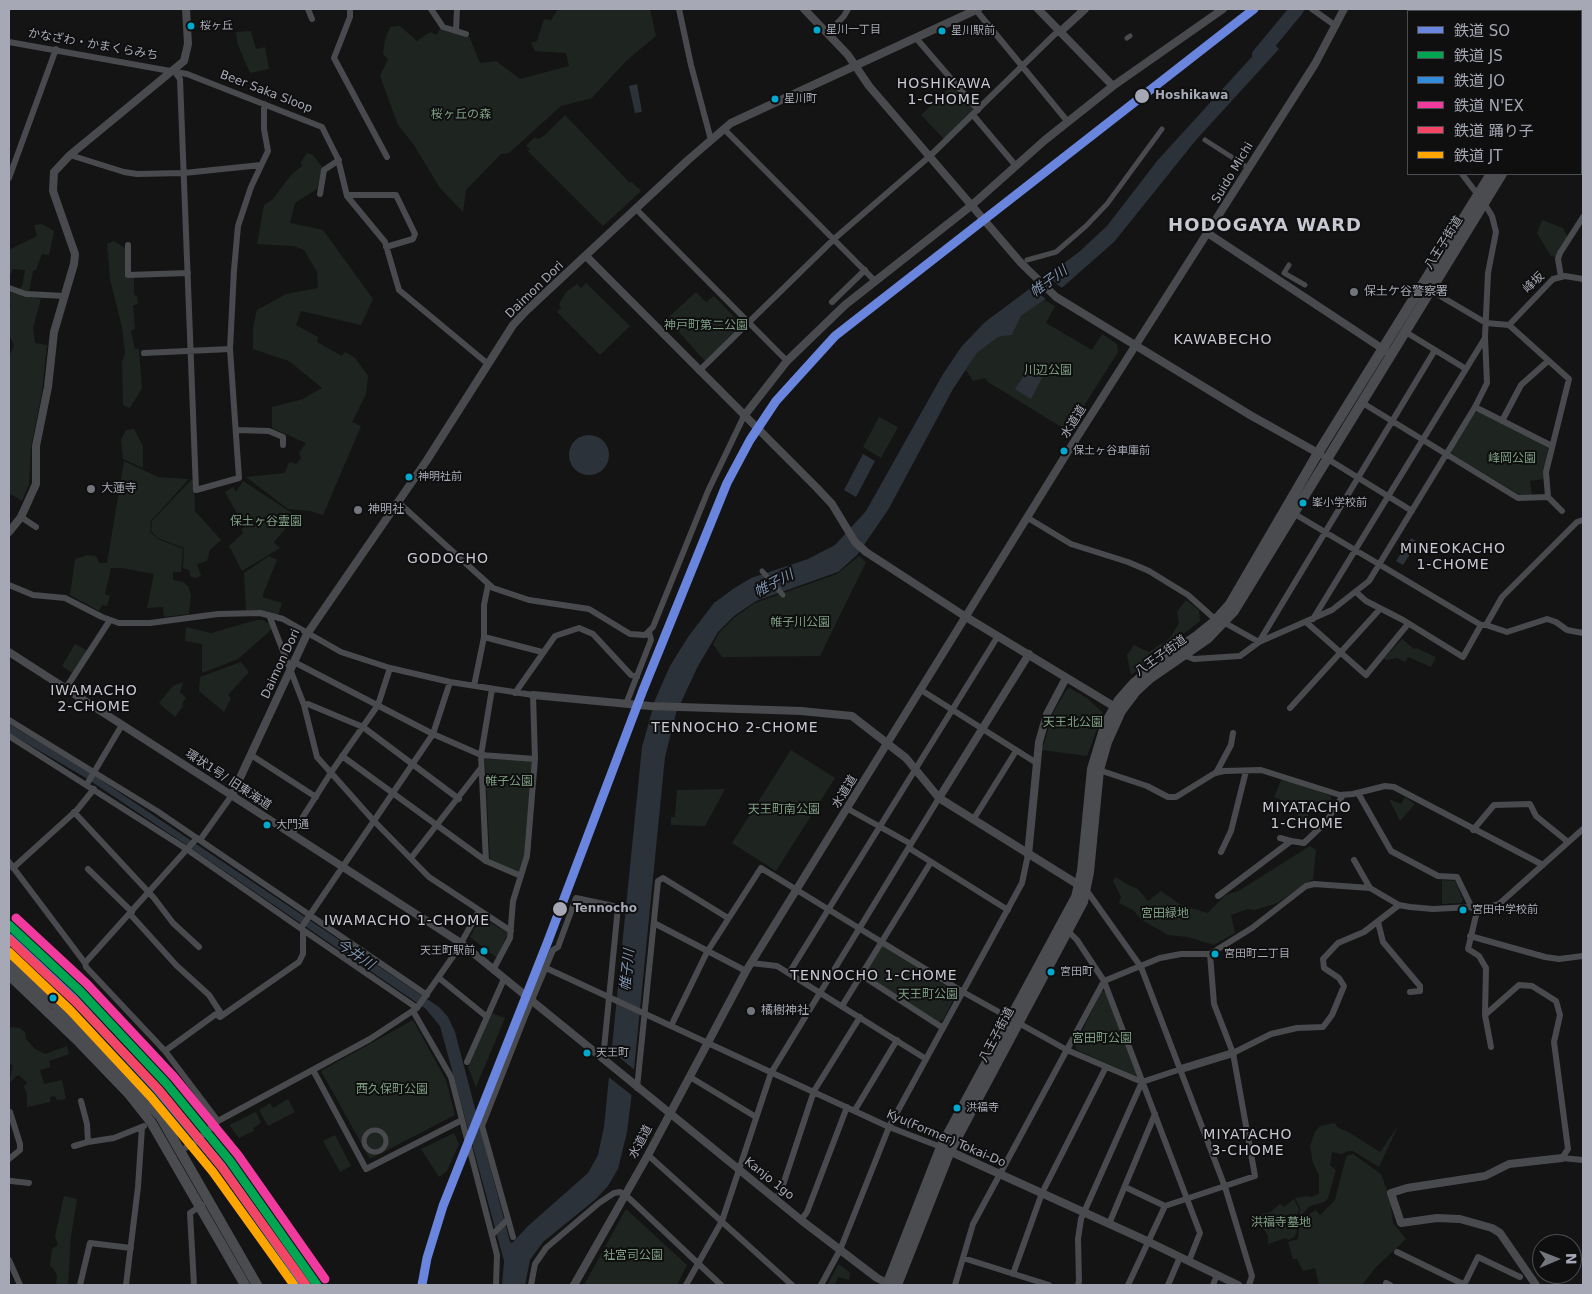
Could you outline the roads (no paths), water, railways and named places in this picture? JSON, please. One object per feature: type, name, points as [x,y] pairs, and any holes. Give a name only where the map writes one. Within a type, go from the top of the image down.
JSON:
[{"type":"highway","name":"八王子街道","points":[[1014,1021],[1068,931],[1083,888],[1099,770],[1110,734],[1126,704],[1149,678],[1207,639],[1220,621],[1293,513],[1323,455],[1361,402],[1386,352],[1404,331],[1430,290],[1481,199],[1491,175]]},
{"type":"highway","name":"八王子街道","points":[[891,1285],[945,1149],[1014,1021],[1076,897],[1083,888],[1092,769],[1106,723],[1114,708],[1126,691],[1147,670],[1220,621],[1481,199],[1501,175]]},
{"type":"highway","points":[[9,963],[55,1005],[134,1086],[160,1116],[180,1151],[245,1285]]},
{"type":"highway","points":[[9,975],[79,1042],[128,1093],[147,1124],[205,1204],[256,1285]]},
{"type":"street","points":[[9,532],[21,517],[36,484],[36,446],[48,387],[54,332],[75,254],[52,180],[58,166],[70,155],[184,61],[187,53],[186,9]]},
{"type":"street","points":[[310,9],[312,19]]},
{"type":"street","points":[[350,9],[350,17],[334,58],[387,157]]},
{"type":"street","points":[[431,9],[443,27],[466,34]]},
{"type":"street","points":[[456,31],[458,9]]},
{"type":"street","points":[[679,9],[690,65],[711,140]]},
{"type":"street","points":[[804,9],[828,33],[869,86],[1034,278],[1056,297],[1258,419],[1323,455],[1412,511]]},
{"type":"street","points":[[828,33],[848,9]]},
{"type":"street","points":[[977,9],[1068,122]]},
{"type":"street","name":"Daimon Dori","points":[[232,795],[307,634],[398,503],[519,318],[711,140],[731,124],[977,9]]},
{"type":"street","points":[[1038,9],[1113,86]]},
{"type":"street","points":[[699,371],[834,239],[930,156],[1055,34],[1060,32],[1084,9]]},
{"type":"street","points":[[398,503],[488,585],[530,600],[589,609],[634,636],[649,632],[653,627],[708,491],[744,416],[787,362],[818,329],[972,205],[1068,122],[1113,86],[1224,9]]},
{"type":"street","points":[[1312,9],[1336,26]]},
{"type":"street","name":"Suido Michi","points":[[1136,345],[1209,234],[1315,64],[1344,9]]},
{"type":"street","points":[[916,38],[1016,166]]},
{"type":"street","name":"かなざわ・かまくらみち","points":[[9,42],[174,71]]},
{"type":"street","points":[[9,178],[11,163],[56,49]]},
{"type":"street","points":[[174,71],[180,79],[196,490],[239,478],[230,349],[238,226],[250,186],[268,151],[264,129],[264,104]]},
{"type":"street","name":"Beer Saka Sloop","points":[[174,71],[322,127],[339,160],[347,195],[386,247],[399,290],[488,364]]},
{"type":"street","points":[[724,129],[876,281]]},
{"type":"street","points":[[1027,260],[1056,252],[1086,226],[1107,204],[1134,161],[1162,129]]},
{"type":"street","points":[[1205,140],[1244,164]]},
{"type":"street","points":[[70,155],[124,172],[184,173],[261,165]]},
{"type":"street","points":[[320,194],[324,170],[339,160]]},
{"type":"street","points":[[1184,654],[1194,659],[1240,656],[1259,642],[1341,605],[1368,581],[1379,565],[1475,407],[1487,383],[1485,337],[1488,267],[1496,232],[1492,216],[1463,175]]},
{"type":"street","points":[[347,195],[394,193],[415,234],[413,239],[386,247]]},
{"type":"street","points":[[636,209],[787,362]]},
{"type":"street","points":[[1561,277],[1558,259],[1560,253],[1583,217]]},
{"type":"street","points":[[1209,234],[1386,352]]},
{"type":"street","points":[[128,245],[128,275],[188,273]]},
{"type":"street","points":[[586,256],[832,504],[845,529],[866,552],[966,617],[1114,708]]},
{"type":"street","points":[[1289,265],[1284,273],[1305,285]]},
{"type":"street","points":[[832,302],[865,270]]},
{"type":"street","name":"峰坂","points":[[1509,325],[1548,283],[1561,277],[1583,279]]},
{"type":"street","points":[[9,288],[26,294],[65,296]]},
{"type":"street","points":[[1430,290],[1486,323],[1509,325],[1569,379],[1546,472],[1548,497],[1562,511]]},
{"type":"street","points":[[1404,331],[1466,369]]},
{"type":"street","points":[[1310,620],[1485,337]]},
{"type":"street","name":"水道道","points":[[574,1285],[648,1155],[751,963],[1136,345]]},
{"type":"street","points":[[144,352],[230,349]]},
{"type":"street","points":[[1259,642],[1324,531],[1435,350]]},
{"type":"street","points":[[1502,421],[1521,385],[1548,361]]},
{"type":"street","points":[[1361,402],[1518,498],[1548,497]]},
{"type":"street","points":[[1475,407],[1552,446]]},
{"type":"street","points":[[236,430],[269,431],[284,437],[282,445]]},
{"type":"street","points":[[1293,513],[1483,625],[1507,632],[1547,619],[1556,622],[1568,630],[1583,633]]},
{"type":"street","points":[[21,517],[36,527]]},
{"type":"street","points":[[1028,518],[1071,544],[1128,562],[1149,571],[1181,590],[1220,621],[1259,642]]},
{"type":"street","points":[[1356,592],[1380,609],[1463,657],[1502,597],[1576,523],[1583,520]]},
{"type":"street","points":[[762,571],[783,595]]},
{"type":"street","points":[[9,585],[33,595],[65,598],[110,620],[132,624],[218,614],[260,613],[283,620],[341,652],[390,668],[450,682],[533,696],[650,706],[801,711],[852,716],[888,743],[915,768],[940,798],[1083,888],[1141,967],[1225,1187],[1252,1276],[1249,1285]]},
{"type":"street","points":[[474,686],[484,637],[484,605],[488,585]]},
{"type":"street","points":[[1290,708],[1380,609]]},
{"type":"street","points":[[269,615],[304,705],[317,757],[332,771],[373,820],[429,877],[511,931]]},
{"type":"street","points":[[66,688],[110,620]]},
{"type":"street","points":[[1310,620],[1340,652],[1366,675],[1408,624]]},
{"type":"street","points":[[515,693],[555,636],[579,628],[589,630],[631,675],[637,677]]},
{"type":"street","points":[[626,704],[651,640],[649,632]]},
{"type":"street","points":[[789,973],[998,636]]},
{"type":"street","points":[[484,637],[542,652]]},
{"type":"street","name":"環状1号/ 旧東海道","points":[[9,652],[461,943]]},
{"type":"street","points":[[686,1285],[722,1221],[770,1073],[1029,654]]},
{"type":"street","points":[[294,662],[433,734],[481,755],[535,759]]},
{"type":"street","points":[[292,834],[342,756],[378,706],[390,668]]},
{"type":"street","points":[[821,1285],[840,1250],[889,1127],[1022,884],[1028,855],[1035,762],[1047,714],[1066,678]]},
{"type":"street","points":[[165,1051],[216,1014],[220,1017],[299,962],[303,954],[302,929],[309,915],[433,734],[450,682]]},
{"type":"street","points":[[486,861],[481,755],[492,689]]},
{"type":"street","points":[[921,690],[1035,762]]},
{"type":"street","points":[[493,970],[511,931],[513,901],[527,856],[535,759],[533,696]]},
{"type":"street","points":[[304,705],[308,704],[363,727],[459,799]]},
{"type":"street","points":[[9,720],[199,839],[427,995]]},
{"type":"street","points":[[87,784],[122,725]]},
{"type":"street","points":[[1216,773],[1232,746],[1233,733]]},
{"type":"street","points":[[9,736],[188,850],[415,1009],[451,1078],[498,1255],[496,1285]]},
{"type":"street","points":[[973,820],[1016,751]]},
{"type":"street","points":[[251,754],[316,797]]},
{"type":"street","points":[[342,756],[437,828],[486,861],[521,876]]},
{"type":"street","points":[[411,858],[437,828],[481,768]]},
{"type":"street","points":[[1099,770],[1147,786],[1168,796],[1176,797],[1216,773],[1261,770],[1330,793],[1343,795],[1385,786],[1394,788],[1543,865]]},
{"type":"street","points":[[1221,852],[1231,831],[1246,771]]},
{"type":"street","points":[[94,789],[74,812],[11,865],[85,963],[86,967],[165,1051],[218,1121]]},
{"type":"street","points":[[1358,793],[1391,852],[1438,876],[1457,877],[1475,907],[1468,949],[1479,956],[1486,968],[1485,1015],[1491,1047]]},
{"type":"street","points":[[85,963],[199,839],[232,795]]},
{"type":"street","points":[[1280,838],[1304,843],[1326,822],[1343,795]]},
{"type":"street","points":[[1473,830],[1494,805],[1530,804],[1536,816],[1568,842]]},
{"type":"street","points":[[848,809],[880,826],[931,862],[1008,910]]},
{"type":"street","points":[[74,812],[149,893],[173,923],[199,947]]},
{"type":"street","points":[[955,1285],[974,1224],[1104,981],[1160,958],[1181,954],[1210,954],[1252,928],[1306,886],[1326,884],[1370,888],[1399,904],[1432,909],[1499,904],[1583,829]]},
{"type":"street","points":[[1218,896],[1291,840]]},
{"type":"street","points":[[1354,860],[1370,888]]},
{"type":"street","points":[[842,1006],[931,862]]},
{"type":"street","points":[[670,1026],[707,952],[761,868],[963,992],[1014,1021],[1067,1050],[1142,1082],[1232,1053],[1271,1034],[1298,1028],[1323,1027],[1332,1015],[1344,986],[1339,978],[1324,968],[1323,959],[1338,943],[1364,932],[1399,904]]},
{"type":"street","points":[[88,869],[131,913],[176,965],[208,995],[222,1015]]},
{"type":"street","points":[[636,1086],[646,1014],[658,881],[663,878],[728,918]]},
{"type":"street","points":[[512,1237],[482,1126],[553,950],[558,947],[576,898],[618,907],[604,1060]]},
{"type":"street","points":[[180,1151],[194,1142],[218,1121],[370,1039],[415,1009],[427,995],[480,911]]},
{"type":"street","points":[[1378,922],[1383,942],[1420,986],[1420,991],[1410,992]]},
{"type":"street","points":[[654,923],[746,972]]},
{"type":"street","points":[[1068,931],[1077,940],[1104,981],[1188,1199],[1200,1233],[1189,1261]]},
{"type":"street","points":[[1470,936],[1545,957],[1559,959],[1583,956]]},
{"type":"street","points":[[461,943],[604,1060]]},
{"type":"street","points":[[1124,1187],[1165,1206],[1255,1176],[1232,1053],[1214,1004],[1210,954]]},
{"type":"street","points":[[751,963],[777,966],[926,1059]]},
{"type":"street","points":[[546,968],[610,998]]},
{"type":"street","points":[[861,975],[943,1028]]},
{"type":"street","points":[[438,978],[487,1017]]},
{"type":"street","points":[[467,1062],[504,979]]},
{"type":"street","points":[[1485,1015],[1519,985],[1532,986],[1556,1001],[1560,1015],[1554,1042],[1568,1149],[1562,1158]]},
{"type":"street","name":"Kyu(Former) Tokai-Do","points":[[610,998],[889,1127],[945,1149],[1042,1193],[1238,1285]]},
{"type":"street","points":[[776,1199],[781,1191],[814,1091],[860,1017]]},
{"type":"street","points":[[855,1110],[897,1040]]},
{"type":"street","name":"Kanjo 1go","points":[[604,1060],[840,1250],[891,1285]]},
{"type":"street","points":[[1013,1274],[1042,1193],[1106,1067]]},
{"type":"street","points":[[313,1070],[366,1169],[462,1120]]},
{"type":"street","points":[[690,1077],[756,1117]]},
{"type":"street","points":[[1078,1285],[1078,1240],[1084,1213],[1142,1082]]},
{"type":"street","points":[[81,1101],[87,1124],[88,1142]]},
{"type":"street","points":[[802,1220],[807,1212],[847,1107]]},
{"type":"street","points":[[9,1159],[20,1150],[20,1144],[10,1112]]},
{"type":"street","points":[[1109,1224],[1155,1114]]},
{"type":"street","points":[[74,1146],[114,1138],[147,1124]]},
{"type":"street","points":[[126,1285],[147,1124]]},
{"type":"street","points":[[378,1129],[384,1134],[386,1141],[383,1148],[374,1152],[367,1149],[363,1141],[369,1131],[378,1129]]},
{"type":"street","points":[[648,1155],[792,1285]]},
{"type":"street","points":[[1536,1285],[1500,1232],[1460,1219],[1437,1218],[1400,1223],[1391,1193],[1407,1188],[1485,1176],[1509,1164],[1562,1158],[1583,1160]]},
{"type":"street","points":[[10,1180],[29,1183]]},
{"type":"street","points":[[531,1285],[535,1264],[546,1248],[614,1193],[620,1192],[721,1285]]},
{"type":"street","points":[[194,1285],[190,1214],[205,1204]]},
{"type":"street","points":[[1128,1285],[1165,1206]]},
{"type":"street","points":[[492,1234],[508,1219]]},
{"type":"street","points":[[80,1285],[90,1243],[131,1248]]},
{"type":"street","points":[[1397,1252],[1465,1285],[1478,1257],[1520,1277]]},
{"type":"street","points":[[1168,1285],[1180,1257]]},
{"type":"street","points":[[963,1258],[1049,1285]]},
{"type":"street","points":[[9,1260],[19,1279],[20,1285]]},
{"type":"street","points":[[1213,1285],[1217,1275]]},
{"type":"water","name":"今井川","points":[[1269,38],[1279,49],[1196,140],[1114,242],[1064,286],[1021,316],[1012,335],[998,337],[977,353],[953,389],[888,510],[857,555],[838,572],[756,601],[734,616],[718,632],[698,666],[676,713],[665,757],[631,1100],[627,1132],[618,1169],[608,1186],[596,1199],[543,1242],[530,1260],[525,1285],[502,1285],[504,1261],[440,1026],[426,1009],[86,778],[9,733],[9,724],[86,770],[439,1007],[448,1017],[455,1032],[510,1242],[512,1243],[528,1226],[588,1173],[598,1155],[604,1127],[642,747],[655,700],[670,666],[688,637],[714,603],[733,589],[751,578],[808,559],[835,545],[866,511],[943,374],[962,346],[985,322],[1079,252],[1107,226],[1157,161]]},
{"type":"water","points":[[637,84],[642,112],[635,113],[629,86]]},
{"type":"water","points":[[1035,369],[1044,374],[1031,399],[1015,389],[1027,371]]},
{"type":"water","points":[[589,435],[603,441],[609,455],[603,469],[589,475],[575,469],[569,455],[575,441]]},
{"type":"water","points":[[863,454],[875,461],[856,497],[844,490]]},
{"type":"water","points":[[1411,538],[1418,542],[1403,565],[1396,561]]},
{"type":"waterway","name":"帷子川","points":[[1259,55],[1297,9]]},
{"type":"rail line","name":"SO","points":[[422,1285],[427,1258],[443,1206],[548,941],[643,690],[727,483],[750,440],[776,401],[835,336],[1254,9]]},
{"type":"rail line","name":"N'EX","points":[[16,918],[87,984],[174,1077],[238,1155],[325,1279]]},
{"type":"rail line","name":"JS","points":[[9,925],[80,991],[166,1083],[230,1161],[317,1285]]},
{"type":"rail line","name":"JO","points":[[9,938],[73,998],[158,1090],[222,1167],[305,1285]]},
{"type":"rail line","name":"踊り子","points":[[9,939],[77,1003],[159,1090],[221,1166],[306,1285]]},
{"type":"rail line","name":"JT","points":[[9,952],[70,1010],[151,1097],[213,1172],[294,1285]]},
{"type":"place","name":"桜ヶ丘","points":[[191,26]]},
{"type":"place","name":"星川一丁目","points":[[817,30]]},
{"type":"place","name":"星川駅前","points":[[942,31]]},
{"type":"place","name":"Hoshikawa","points":[[1142,96]]},
{"type":"place","name":"星川町","points":[[775,99]]},
{"type":"place","name":"保土ケ谷警察署","points":[[1354,292]]},
{"type":"place","name":"保土ヶ谷車庫前","points":[[1064,451]]},
{"type":"place","name":"神明社前","points":[[409,477]]},
{"type":"place","name":"大蓮寺","points":[[91,489]]},
{"type":"place","name":"峯小学校前","points":[[1303,503]]},
{"type":"place","name":"神明社","points":[[358,510]]},
{"type":"place","name":"大門通","points":[[267,825]]},
{"type":"place","name":"Tennocho","points":[[560,909]]},
{"type":"place","name":"宮田中学校前","points":[[1463,910]]},
{"type":"place","name":"天王町駅前","points":[[484,951]]},
{"type":"place","name":"宮田町二丁目","points":[[1215,954]]},
{"type":"place","name":"宮田町","points":[[1051,972]]},
{"type":"place","name":"橘樹神社","points":[[751,1011]]},
{"type":"place","name":"天王町","points":[[587,1053]]},
{"type":"place","name":"洪福寺","points":[[957,1108]]},
{"type":"district","name":"HOSHIKAWA 1-CHOME","points":[[944,92]]},
{"type":"district","name":"HODOGAYA WARD","points":[[1265,226]]},
{"type":"district","name":"KAWABECHO","points":[[1223,340]]},
{"type":"district","name":"MINEOKACHO 1-CHOME","points":[[1453,558]]},
{"type":"district","name":"GODOCHO","points":[[448,559]]},
{"type":"district","name":"IWAMACHO 2-CHOME","points":[[94,700]]},
{"type":"district","name":"TENNOCHO 2-CHOME","points":[[735,728]]},
{"type":"district","name":"MIYATACHO 1-CHOME","points":[[1307,816]]},
{"type":"district","name":"IWAMACHO 1-CHOME","points":[[407,921]]},
{"type":"district","name":"TENNOCHO 1-CHOME","points":[[874,976]]},
{"type":"district","name":"MIYATACHO 3-CHOME","points":[[1248,1144]]},
{"type":"park label","name":"桜ヶ丘の森","points":[[461,115]]},
{"type":"park label","name":"神戸町第二公園","points":[[706,326]]},
{"type":"park label","name":"川辺公園","points":[[1048,371]]},
{"type":"park label","name":"峰岡公園","points":[[1512,459]]},
{"type":"park label","name":"保土ヶ谷霊園","points":[[266,522]]},
{"type":"park label","name":"帷子川公園","points":[[800,623]]},
{"type":"park label","name":"天王北公園","points":[[1073,723]]},
{"type":"park label","name":"帷子公園","points":[[509,782]]},
{"type":"park label","name":"天王町南公園","points":[[784,810]]},
{"type":"park label","name":"宮田緑地","points":[[1165,914]]},
{"type":"park label","name":"天王町公園","points":[[928,995]]},
{"type":"park label","name":"宮田町公園","points":[[1102,1039]]},
{"type":"park label","name":"西久保町公園","points":[[392,1090]]},
{"type":"park label","name":"洪福寺墓地","points":[[1281,1223]]},
{"type":"park label","name":"社宮司公園","points":[[633,1256]]}]
